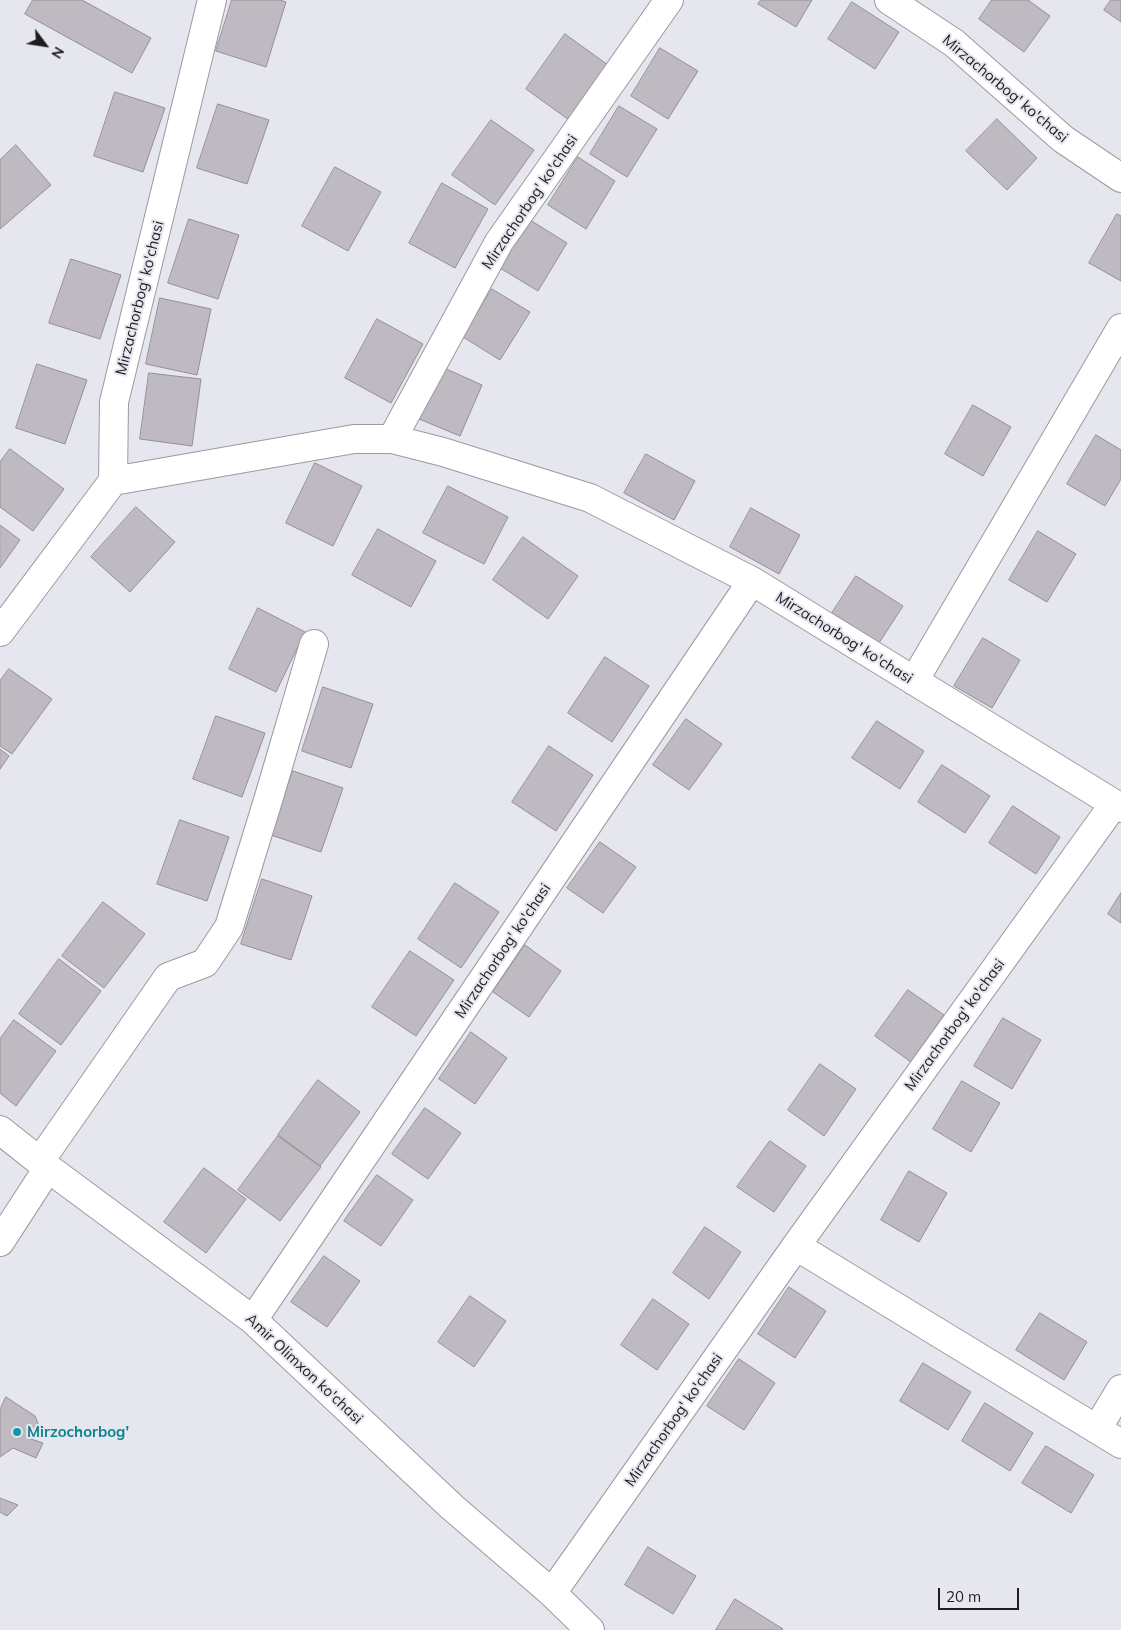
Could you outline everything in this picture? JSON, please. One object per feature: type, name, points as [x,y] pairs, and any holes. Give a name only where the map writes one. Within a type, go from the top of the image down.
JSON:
[{"type":"street","name":"Mirzachorbog' ko'chasi","points":[[212,0],[114,402],[113,481],[354,439],[392,439],[443,452],[590,498],[752,581],[1118,806],[796,1246],[552,1593]]},
{"type":"street","name":"Mirzachorbog' ko'chasi","points":[[392,439],[499,242],[669,0]]},
{"type":"street","name":"Mirzachorbog' ko'chasi","points":[[889,0],[954,43],[1063,140],[1121,178]]},
{"type":"street","points":[[914,681],[1121,328]]},
{"type":"street","points":[[0,632],[113,481]]},
{"type":"street","name":"Mirzachorbog' ko'chasi","points":[[253,1320],[752,581]]},
{"type":"street","points":[[0,1242],[44,1164],[168,977],[205,963],[229,927],[314,644]]},
{"type":"street","name":"Amir Olimxon ko'chasi","points":[[0,1130],[253,1320],[452,1508],[552,1593],[590,1630]]},
{"type":"street","points":[[796,1246],[1121,1444]]},
{"type":"street","points":[[1097,1429],[1121,1389]]},
{"type":"building","points":[[33,0],[82,0],[151,38],[132,73],[25,14]]},
{"type":"building","points":[[232,0],[280,0],[286,2],[266,67],[216,51]]},
{"type":"building","points":[[761,0],[812,0],[796,27],[758,4]]},
{"type":"building","points":[[992,0],[1028,0],[1050,16],[1024,52],[979,19]]},
{"type":"building","points":[[1111,0],[1121,0],[1121,22],[1104,10]]},
{"type":"building","points":[[852,2],[899,32],[875,69],[828,39]]},
{"type":"building","points":[[565,34],[608,65],[569,120],[526,89]]},
{"type":"building","points":[[660,48],[698,71],[668,119],[631,96]]},
{"type":"building","points":[[115,92],[165,108],[143,172],[94,156]]},
{"type":"building","points":[[218,104],[269,120],[247,184],[197,168]]},
{"type":"building","points":[[619,106],[657,129],[627,177],[590,154]]},
{"type":"building","points":[[997,119],[1037,158],[1007,190],[966,151]]},
{"type":"building","points":[[491,120],[534,150],[495,205],[452,175]]},
{"type":"building","points":[[16,145],[51,185],[0,229],[0,160]]},
{"type":"building","points":[[578,157],[615,181],[586,229],[548,205]]},
{"type":"building","points":[[335,167],[381,192],[348,251],[302,226]]},
{"type":"building","points":[[442,183],[488,209],[455,268],[409,243]]},
{"type":"building","points":[[1117,214],[1121,216],[1121,281],[1089,263]]},
{"type":"building","points":[[189,219],[239,235],[218,299],[168,283]]},
{"type":"building","points":[[530,220],[567,243],[538,291],[500,268]]},
{"type":"building","points":[[71,259],[121,275],[100,339],[49,323]]},
{"type":"building","points":[[492,289],[530,312],[500,360],[463,337]]},
{"type":"building","points":[[160,298],[211,309],[197,375],[146,364]]},
{"type":"building","points":[[377,319],[423,344],[391,403],[345,378]]},
{"type":"building","points":[[37,364],[87,380],[65,444],[16,428]]},
{"type":"building","points":[[442,367],[482,385],[460,436],[419,419]]},
{"type":"building","points":[[149,373],[201,379],[192,446],[140,439]]},
{"type":"building","points":[[973,405],[1011,427],[983,476],[945,454]]},
{"type":"building","points":[[1096,435],[1121,450],[1121,479],[1105,506],[1067,484]]},
{"type":"building","points":[[10,449],[64,489],[33,531],[0,507],[0,462]]},
{"type":"building","points":[[646,454],[695,481],[674,520],[624,493]]},
{"type":"building","points":[[315,463],[362,486],[333,546],[286,523]]},
{"type":"building","points":[[448,486],[508,517],[484,564],[423,533]]},
{"type":"building","points":[[136,507],[175,542],[130,592],[91,557]]},
{"type":"building","points":[[751,508],[800,535],[779,574],[730,547]]},
{"type":"building","points":[[0,525],[20,540],[0,568]]},
{"type":"building","points":[[378,529],[436,561],[411,607],[352,575]]},
{"type":"building","points":[[1038,531],[1076,554],[1047,602],[1009,580]]},
{"type":"building","points":[[523,537],[578,576],[548,619],[493,580]]},
{"type":"building","points":[[856,576],[903,606],[879,643],[832,613]]},
{"type":"building","points":[[258,608],[305,632],[276,692],[229,669]]},
{"type":"building","points":[[983,638],[1020,660],[992,708],[954,686]]},
{"type":"building","points":[[605,657],[649,686],[612,742],[568,713]]},
{"type":"building","points":[[9,669],[52,699],[12,754],[0,746],[0,681]]},
{"type":"building","points":[[323,687],[373,704],[351,768],[302,751]]},
{"type":"building","points":[[216,716],[265,733],[242,797],[193,779]]},
{"type":"building","points":[[686,719],[722,744],[689,790],[653,765]]},
{"type":"building","points":[[877,721],[924,751],[900,789],[852,758]]},
{"type":"building","points":[[549,746],[593,775],[556,831],[512,802]]},
{"type":"building","points":[[0,749],[9,756],[0,769]]},
{"type":"building","points":[[942,765],[990,796],[965,833],[918,802]]},
{"type":"building","points":[[293,771],[343,788],[321,852],[271,835]]},
{"type":"building","points":[[1013,806],[1060,837],[1036,874],[989,843]]},
{"type":"building","points":[[180,820],[229,837],[207,901],[157,884]]},
{"type":"building","points":[[600,842],[636,867],[603,913],[567,888]]},
{"type":"building","points":[[262,879],[312,896],[291,960],[241,944]]},
{"type":"building","points":[[455,883],[499,912],[461,968],[418,939]]},
{"type":"building","points":[[1121,893],[1121,923],[1108,914]]},
{"type":"building","points":[[103,902],[145,934],[104,988],[62,956]]},
{"type":"building","points":[[525,945],[561,971],[529,1017],[493,992]]},
{"type":"building","points":[[410,951],[454,980],[416,1036],[372,1007]]},
{"type":"building","points":[[59,959],[101,991],[61,1045],[19,1014]]},
{"type":"building","points":[[908,990],[944,1015],[911,1062],[875,1036]]},
{"type":"building","points":[[1003,1018],[1041,1040],[1012,1089],[974,1066]]},
{"type":"building","points":[[14,1020],[56,1051],[16,1106],[0,1093],[0,1039]]},
{"type":"building","points":[[471,1032],[507,1058],[475,1104],[439,1079]]},
{"type":"building","points":[[820,1064],[856,1089],[824,1136],[788,1110]]},
{"type":"building","points":[[318,1080],[360,1112],[320,1166],[278,1135]]},
{"type":"building","points":[[962,1081],[1000,1103],[971,1152],[933,1129]]},
{"type":"building","points":[[425,1108],[461,1133],[428,1179],[392,1154]]},
{"type":"building","points":[[278,1136],[321,1167],[280,1221],[238,1190]]},
{"type":"building","points":[[770,1141],[806,1166],[774,1212],[737,1187]]},
{"type":"building","points":[[204,1168],[246,1199],[206,1253],[164,1222]]},
{"type":"building","points":[[909,1171],[947,1193],[919,1242],[881,1220]]},
{"type":"building","points":[[377,1175],[413,1200],[381,1246],[344,1221]]},
{"type":"building","points":[[705,1227],[741,1252],[709,1299],[673,1273]]},
{"type":"building","points":[[324,1256],[360,1281],[327,1327],[291,1302]]},
{"type":"building","points":[[789,1287],[826,1311],[795,1358],[758,1334]]},
{"type":"building","points":[[470,1296],[506,1321],[474,1367],[438,1342]]},
{"type":"building","points":[[653,1299],[689,1324],[657,1370],[621,1345]]},
{"type":"building","points":[[1040,1313],[1087,1342],[1064,1380],[1016,1350]]},
{"type":"building","points":[[739,1359],[775,1383],[744,1430],[707,1406]]},
{"type":"building","points":[[923,1363],[971,1392],[948,1430],[900,1401]]},
{"type":"building","name":"Mirzochorbog'","points":[[6,1397],[35,1416],[39,1426],[28,1438],[43,1443],[36,1458],[13,1448],[0,1457],[0,1410]]},
{"type":"building","points":[[985,1403],[1033,1433],[1010,1471],[962,1441]]},
{"type":"building","points":[[1046,1446],[1094,1475],[1071,1513],[1022,1483]]},
{"type":"building","points":[[0,1498],[18,1505],[7,1516],[0,1512]]},
{"type":"building","points":[[648,1547],[696,1576],[673,1614],[625,1585]]},
{"type":"building","points":[[735,1599],[783,1629],[716,1630]]},
{"type":"place","name":"Mirzochorbog'","points":[[17,1432]]}]
